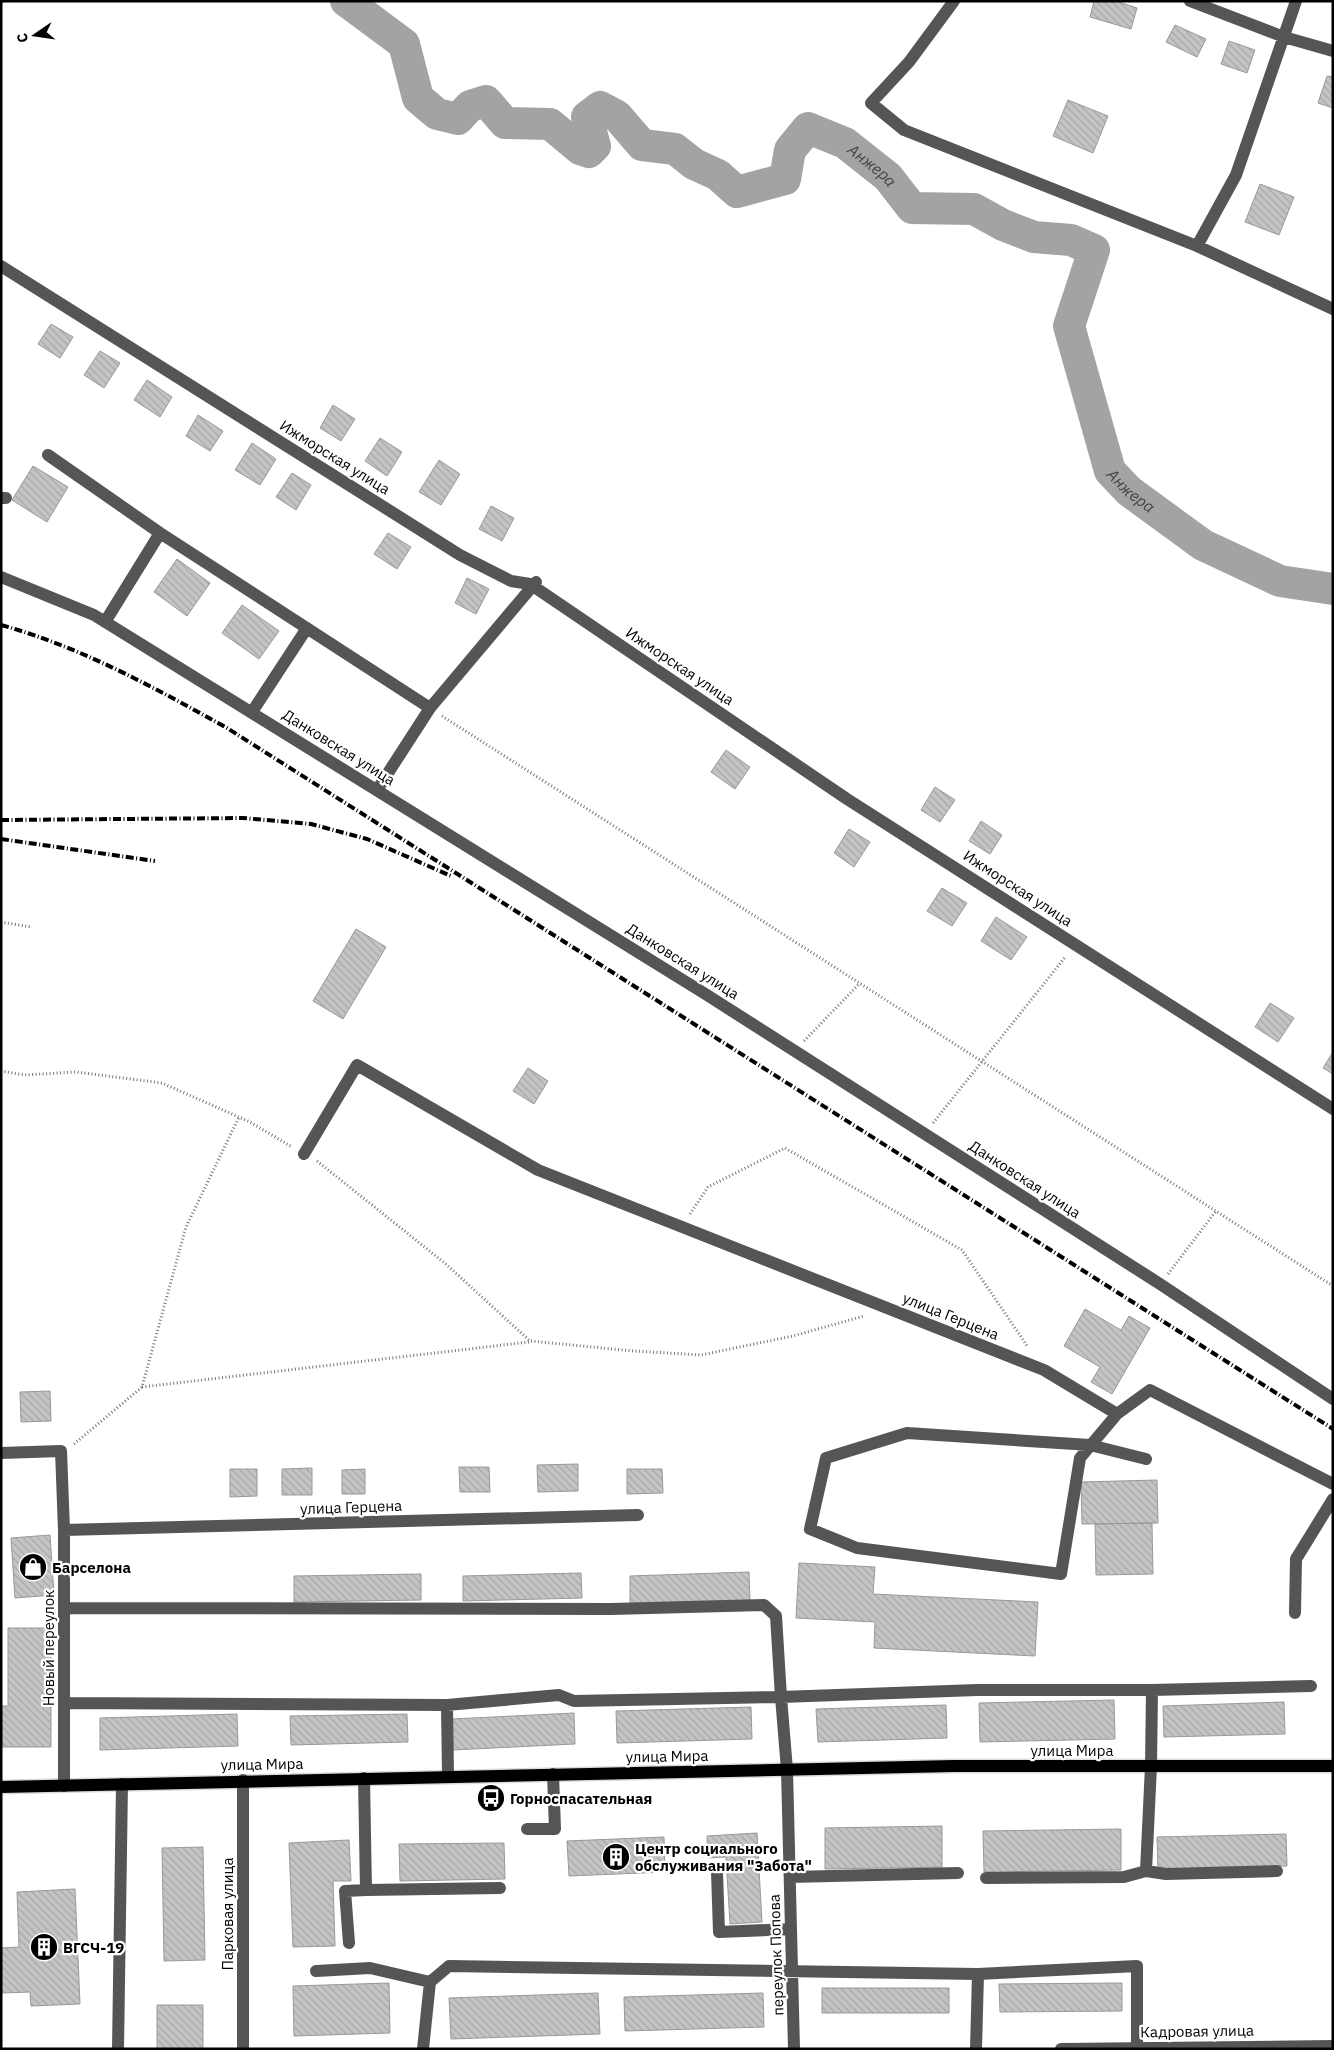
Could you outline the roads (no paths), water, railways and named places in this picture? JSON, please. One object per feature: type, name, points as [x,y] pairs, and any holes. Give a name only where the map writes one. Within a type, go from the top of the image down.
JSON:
[{"type":"main road","name":"улица Мира","points":[[1,1787],[243,1780],[954,1766],[1333,1766]]},
{"type":"street","points":[[954,1],[908,62],[871,103],[904,130],[1197,246],[1333,309]]},
{"type":"street","points":[[1190,1],[1284,37],[1333,51]]},
{"type":"street","points":[[1197,246],[1236,175],[1296,1]]},
{"type":"street","name":"Ижморская улица","points":[[1,266],[460,555],[511,581],[534,584],[847,799],[1333,1109]]},
{"type":"street","points":[[48,455],[160,533],[430,708]]},
{"type":"street","points":[[105,622],[160,533]]},
{"type":"street","name":"Данковская улица","points":[[1,577],[94,615],[252,712],[794,1050],[1160,1284],[1333,1399]]},
{"type":"street","points":[[377,790],[430,708],[534,584]]},
{"type":"street","points":[[252,712],[307,628]]},
{"type":"street","name":"улица Герцена","points":[[304,1154],[357,1065],[538,1170],[1044,1370],[1117,1414]]},
{"type":"street","points":[[1146,1459],[1090,1445],[907,1433],[826,1458],[810,1529],[857,1548],[1061,1574],[1080,1458],[1090,1445],[1117,1414],[1150,1390],[1333,1484]]},
{"type":"street","name":"Новый переулок","points":[[1,1453],[61,1453],[64,1530],[64,1786]]},
{"type":"street","points":[[1295,1613],[1296,1560],[1333,1499]]},
{"type":"street","name":"улица Герцена","points":[[64,1530],[638,1515]]},
{"type":"street","name":"переулок Попова","points":[[64,1608],[611,1609],[764,1605],[776,1616],[787,1770],[794,2049]]},
{"type":"street","points":[[64,1703],[446,1705],[559,1695],[574,1701],[781,1697],[977,1690],[1152,1690],[1311,1686]]},
{"type":"street","points":[[1146,1871],[1151,1766],[1152,1690]]},
{"type":"street","points":[[446,1705],[448,1776]]},
{"type":"street","points":[[527,1829],[555,1829],[553,1774]]},
{"type":"street","points":[[364,1778],[366,1890]]},
{"type":"street","name":"Парковая улица","points":[[242,2049],[243,1780]]},
{"type":"street","points":[[118,2049],[122,1784]]},
{"type":"street","points":[[986,1878],[1124,1877],[1146,1871],[1166,1874],[1277,1871]]},
{"type":"street","points":[[717,1872],[719,1932],[791,1929]]},
{"type":"street","points":[[790,1876],[958,1873]]},
{"type":"street","points":[[349,1943],[345,1891],[500,1888]]},
{"type":"street","points":[[423,2049],[430,1982],[449,1966],[978,1974],[1136,1966],[1137,2048]]},
{"type":"street","points":[[316,1972],[370,1968],[430,1982]]},
{"type":"street","points":[[976,2049],[978,1974]]},
{"type":"street","name":"Кадровая улица","points":[[1061,2049],[1333,2046]]},
{"type":"waterway","name":"Анжера","points":[[346,1],[404,44],[418,98],[437,114],[458,119],[470,106],[486,101],[505,123],[550,124],[580,149],[589,152],[595,146],[587,117],[600,107],[617,116],[642,145],[675,149],[694,164],[718,175],[737,192],[785,179],[790,150],[808,128],[845,143],[888,177],[912,208],[974,209],[1003,225],[1034,237],[1071,240],[1094,250],[1069,326],[1110,471],[1129,491],[1203,545],[1280,581],[1333,589]]},
{"type":"railway","points":[[1,625],[31,634],[89,657],[173,698],[227,728],[1333,1429]]},
{"type":"railway","points":[[1,820],[243,818],[311,824],[367,839],[451,876]]},
{"type":"railway","points":[[1,839],[155,861]]},
{"type":"place","name":"Барселона","points":[[33,1567]]},
{"type":"place","name":"Горноспасательная","points":[[491,1798]]},
{"type":"place","name":"Центр социального обслуживания \"Забота\"","points":[[616,1857]]},
{"type":"place","name":"ВГСЧ-19","points":[[44,1947]]}]
